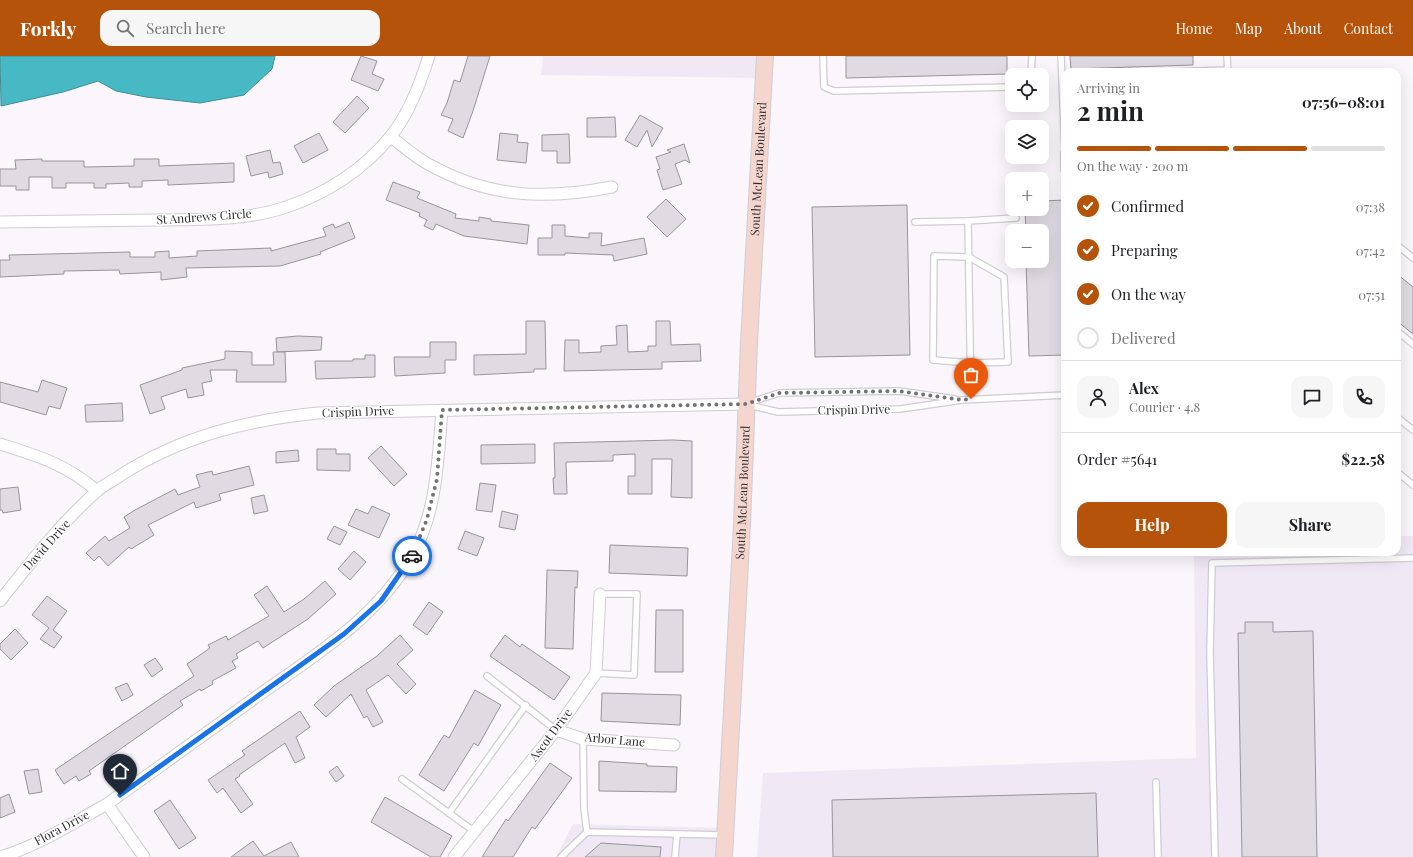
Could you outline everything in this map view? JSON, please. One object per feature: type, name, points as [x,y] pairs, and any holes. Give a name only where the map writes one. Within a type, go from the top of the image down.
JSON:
[{"type":"main road","name":"South McLean Boulevard","points":[[724,857],[765,56]]},
{"type":"street","name":"St Andrews Circle","points":[[0,222],[192,219],[249,215],[282,208],[327,189],[354,172],[391,137],[418,88],[429,56]]},
{"type":"street","points":[[391,137],[426,163],[449,175],[496,190],[547,196],[577,194],[612,187]]},
{"type":"street","name":"Crispin Drive","points":[[97,491],[138,464],[176,446],[235,426],[274,417],[318,413],[746,404]]},
{"type":"street","name":"Flora Drive","points":[[0,857],[14,852],[68,826],[107,804],[344,634],[381,601],[412,556],[427,519],[437,479],[442,410]]},
{"type":"street","points":[[0,444],[48,459],[80,476],[97,491]]},
{"type":"street","name":"David Drive","points":[[0,601],[35,556],[97,491]]},
{"type":"street","points":[[596,673],[600,594]]},
{"type":"street","name":"Ascot Drive","points":[[454,857],[556,730],[596,673]]},
{"type":"street","name":"Arbor Lane","points":[[556,730],[584,739],[674,745]]},
{"type":"street","points":[[107,804],[144,857]]},
{"type":"lane","points":[[823,56],[824,87],[834,91],[1005,87]]},
{"type":"lane","points":[[1031,68],[1032,56]]},
{"type":"lane","points":[[1061,56],[1062,68]]},
{"type":"lane","points":[[1227,56],[1228,68]]},
{"type":"lane","points":[[914,222],[1016,218]]},
{"type":"lane","points":[[968,221],[971,399]]},
{"type":"lane","points":[[1401,248],[1413,258]]},
{"type":"lane","points":[[934,256],[969,257],[1004,277],[1008,362],[971,364],[933,360],[934,256]]},
{"type":"lane","points":[[1401,334],[1413,344]]},
{"type":"lane","name":"Crispin Drive","points":[[746,404],[779,393],[899,391],[962,400]]},
{"type":"lane","name":"Crispin Drive","points":[[746,404],[778,412],[892,409],[971,399],[1061,395]]},
{"type":"lane","points":[[1401,420],[1413,430]]},
{"type":"lane","points":[[1401,475],[1413,485]]},
{"type":"lane","points":[[1215,857],[1210,652],[1212,562],[1413,558]]},
{"type":"lane","points":[[596,673],[634,674],[637,594],[600,594]]},
{"type":"lane","points":[[488,676],[556,730]]},
{"type":"lane","points":[[448,813],[526,706]]},
{"type":"lane","points":[[584,739],[584,809],[587,832]]},
{"type":"lane","points":[[402,778],[475,832]]},
{"type":"lane","points":[[1156,782],[1158,857]]},
{"type":"lane","points":[[561,857],[587,832],[725,835]]},
{"type":"lane","points":[[675,857],[677,834]]},
{"type":"shaded area","points":[[543,56],[761,56],[760,78],[541,75]]},
{"type":"shaded area","points":[[1401,536],[1413,536],[1413,857],[757,857],[763,773],[1196,758],[1194,556],[1401,556]]},
{"type":"shaded area","points":[[573,824],[722,828],[720,857],[556,857]]},
{"type":"water","points":[[0,56],[275,56],[272,69],[244,95],[200,103],[146,97],[116,91],[98,81],[63,92],[1,106]]},
{"type":"building","points":[[361,56],[377,61],[372,74],[384,79],[378,91],[351,80]]},
{"type":"building","points":[[468,56],[490,56],[463,138],[448,131],[453,119],[441,115],[447,103],[454,80],[460,82]]},
{"type":"building","points":[[846,56],[1007,56],[1007,68],[1005,68],[1005,74],[846,78]]},
{"type":"building","points":[[1070,56],[1193,56],[1193,65],[1071,68]]},
{"type":"building","points":[[357,96],[369,108],[345,133],[333,122]]},
{"type":"building","points":[[640,115],[663,128],[652,147],[647,130],[637,147],[625,140]]},
{"type":"building","points":[[615,117],[616,137],[587,137],[587,118]]},
{"type":"building","points":[[319,133],[328,150],[303,163],[294,146]]},
{"type":"building","points":[[500,133],[518,135],[517,142],[528,143],[526,163],[497,160]]},
{"type":"building","points":[[569,134],[570,163],[557,163],[557,151],[542,151],[542,135]]},
{"type":"building","points":[[684,144],[690,163],[685,160],[675,164],[682,184],[663,190],[657,170],[660,169],[656,157],[671,152],[667,150]]},
{"type":"building","points":[[270,150],[273,163],[280,162],[283,174],[269,178],[268,172],[251,176],[246,156]]},
{"type":"building","points":[[42,159],[42,161],[84,161],[84,167],[134,166],[134,159],[159,159],[159,166],[234,163],[234,182],[168,185],[168,180],[142,181],[142,187],[129,187],[129,183],[106,184],[106,188],[94,188],[94,183],[66,183],[66,188],[52,188],[52,177],[29,177],[29,190],[16,190],[16,186],[0,186],[0,169],[16,169],[15,160]]},
{"type":"building","points":[[393,182],[420,192],[417,198],[456,214],[455,218],[479,221],[479,217],[491,219],[491,221],[529,225],[527,244],[464,236],[436,224],[433,230],[424,226],[427,220],[419,216],[420,213],[386,200]]},
{"type":"building","points":[[666,199],[686,219],[667,237],[647,217]]},
{"type":"building","points":[[1061,200],[1061,355],[1029,356],[1026,268],[1049,268],[1049,224],[1026,224],[1025,216],[1049,216],[1049,201]]},
{"type":"building","points":[[907,205],[910,355],[815,357],[812,207]]},
{"type":"building","points":[[349,222],[355,238],[320,252],[321,254],[280,266],[186,268],[187,277],[161,280],[161,272],[120,274],[119,270],[64,271],[64,274],[0,277],[0,260],[10,260],[9,255],[130,252],[130,257],[155,257],[155,252],[169,251],[169,258],[197,256],[197,251],[271,248],[271,251],[326,236],[323,228],[333,224],[335,228]]},
{"type":"building","points":[[552,225],[565,225],[565,236],[589,238],[589,233],[602,233],[601,246],[644,238],[647,254],[614,261],[613,255],[565,253],[565,255],[538,255],[538,238],[552,238]]},
{"type":"building","points":[[1401,277],[1413,287],[1413,334],[1401,324]]},
{"type":"building","points":[[526,321],[545,321],[546,369],[534,369],[534,372],[474,375],[474,355],[526,354]]},
{"type":"building","points":[[656,321],[670,321],[671,345],[700,344],[701,361],[662,362],[662,369],[564,371],[565,340],[579,340],[579,353],[601,352],[601,346],[617,345],[616,326],[627,325],[628,352],[648,351],[648,346],[656,346]]},
{"type":"building","points":[[298,336],[322,337],[321,350],[277,352],[276,338]]},
{"type":"building","points":[[430,342],[456,342],[456,360],[445,360],[445,373],[395,376],[394,357],[430,357]]},
{"type":"building","points":[[225,351],[252,352],[252,365],[274,365],[273,352],[285,352],[286,382],[236,382],[237,370],[210,370],[212,381],[202,383],[204,395],[188,398],[186,389],[161,397],[165,409],[150,414],[140,385],[182,370],[182,368],[225,359]]},
{"type":"building","points":[[365,355],[375,355],[375,377],[316,379],[315,361],[353,361],[353,359],[365,359]]},
{"type":"building","points":[[42,380],[67,388],[60,409],[49,406],[46,415],[0,402],[0,382],[38,392]]},
{"type":"building","points":[[122,403],[123,421],[86,422],[85,405]]},
{"type":"building","points":[[673,440],[692,441],[692,498],[671,497],[672,459],[652,459],[652,494],[628,494],[628,476],[635,476],[635,454],[613,455],[613,461],[566,462],[567,494],[554,494],[554,443]]},
{"type":"building","points":[[535,444],[535,463],[481,464],[481,445]]},
{"type":"building","points":[[381,446],[407,474],[394,486],[368,458]]},
{"type":"building","points":[[317,449],[336,449],[336,454],[350,454],[350,471],[317,470]]},
{"type":"building","points":[[298,450],[299,461],[276,463],[276,452]]},
{"type":"building","points":[[249,466],[254,485],[219,494],[221,500],[196,508],[194,502],[148,525],[154,535],[131,549],[129,547],[108,566],[99,556],[94,561],[86,553],[105,536],[109,541],[130,528],[124,517],[135,510],[175,489],[178,495],[200,487],[196,475],[212,471],[213,475]]},
{"type":"building","points":[[480,483],[496,485],[492,512],[476,510]]},
{"type":"building","points":[[18,487],[21,510],[3,513],[2,510],[0,510],[0,489]]},
{"type":"building","points":[[264,495],[268,511],[254,514],[251,498]]},
{"type":"building","points":[[372,506],[390,514],[379,538],[348,525],[356,509],[368,514]]},
{"type":"building","points":[[502,511],[518,515],[515,530],[499,527]]},
{"type":"building","points":[[334,526],[347,532],[340,545],[327,539]]},
{"type":"building","points":[[465,531],[484,538],[477,556],[458,549]]},
{"type":"building","points":[[610,545],[688,548],[687,576],[609,573]]},
{"type":"building","points":[[354,551],[366,562],[350,580],[338,569]]},
{"type":"building","points":[[547,570],[578,571],[577,588],[575,587],[573,649],[545,648]]},
{"type":"building","points":[[325,581],[336,594],[308,619],[263,648],[258,641],[236,654],[238,658],[232,661],[236,668],[212,681],[213,684],[201,691],[200,689],[180,701],[183,705],[89,771],[91,774],[79,781],[76,776],[64,784],[55,770],[194,676],[187,664],[210,648],[208,645],[226,636],[228,640],[269,616],[254,595],[267,586],[284,612],[304,599]]},
{"type":"building","points":[[47,596],[67,611],[53,630],[62,637],[54,648],[40,639],[49,628],[32,615]]},
{"type":"building","points":[[429,602],[443,612],[427,635],[413,625]]},
{"type":"building","points":[[656,610],[683,610],[683,672],[655,672]]},
{"type":"building","points":[[1245,622],[1273,622],[1273,632],[1313,631],[1317,857],[1242,857],[1238,633],[1245,633]]},
{"type":"building","points":[[15,629],[28,643],[11,660],[0,649],[0,644]]},
{"type":"building","points":[[400,635],[413,650],[397,664],[416,684],[406,694],[388,675],[366,690],[383,722],[373,727],[367,716],[364,718],[351,694],[326,717],[314,705],[334,686],[377,656]]},
{"type":"building","points":[[505,635],[520,647],[522,644],[570,677],[554,700],[490,656]]},
{"type":"building","points":[[155,658],[163,669],[152,677],[144,665]]},
{"type":"building","points":[[127,683],[133,695],[122,701],[115,688]]},
{"type":"building","points":[[475,690],[501,705],[478,746],[474,743],[444,791],[419,775],[444,735],[449,738]]},
{"type":"building","points":[[602,693],[681,695],[680,725],[601,721]]},
{"type":"building","points":[[300,711],[310,727],[296,737],[305,758],[295,763],[285,743],[239,775],[240,776],[235,779],[253,804],[241,813],[223,788],[217,793],[208,780],[245,755],[242,751]]},
{"type":"building","points":[[599,761],[647,764],[647,766],[677,767],[676,792],[599,791]]},
{"type":"building","points":[[550,763],[572,778],[535,829],[532,827],[513,857],[482,857],[506,819],[508,821]]},
{"type":"building","points":[[337,766],[344,776],[336,782],[329,772]]},
{"type":"building","points":[[38,769],[42,792],[29,794],[24,771]]},
{"type":"building","points":[[1096,793],[1098,857],[833,857],[832,800]]},
{"type":"building","points":[[9,794],[15,812],[0,818],[0,798]]},
{"type":"building","points":[[385,797],[452,836],[440,857],[431,857],[371,822]]},
{"type":"building","points":[[170,800],[196,838],[179,849],[154,811]]},
{"type":"building","points":[[253,841],[264,856],[291,842],[299,857],[231,857]]},
{"type":"building","points":[[601,843],[661,847],[660,857],[585,857]]},
{"type":"way so far","points":[[412,556],[427,519],[437,479],[442,410],[746,404],[779,393],[899,391],[962,400],[971,399]]},
{"type":"route","points":[[120,795],[344,634],[381,601],[412,556]]}]
